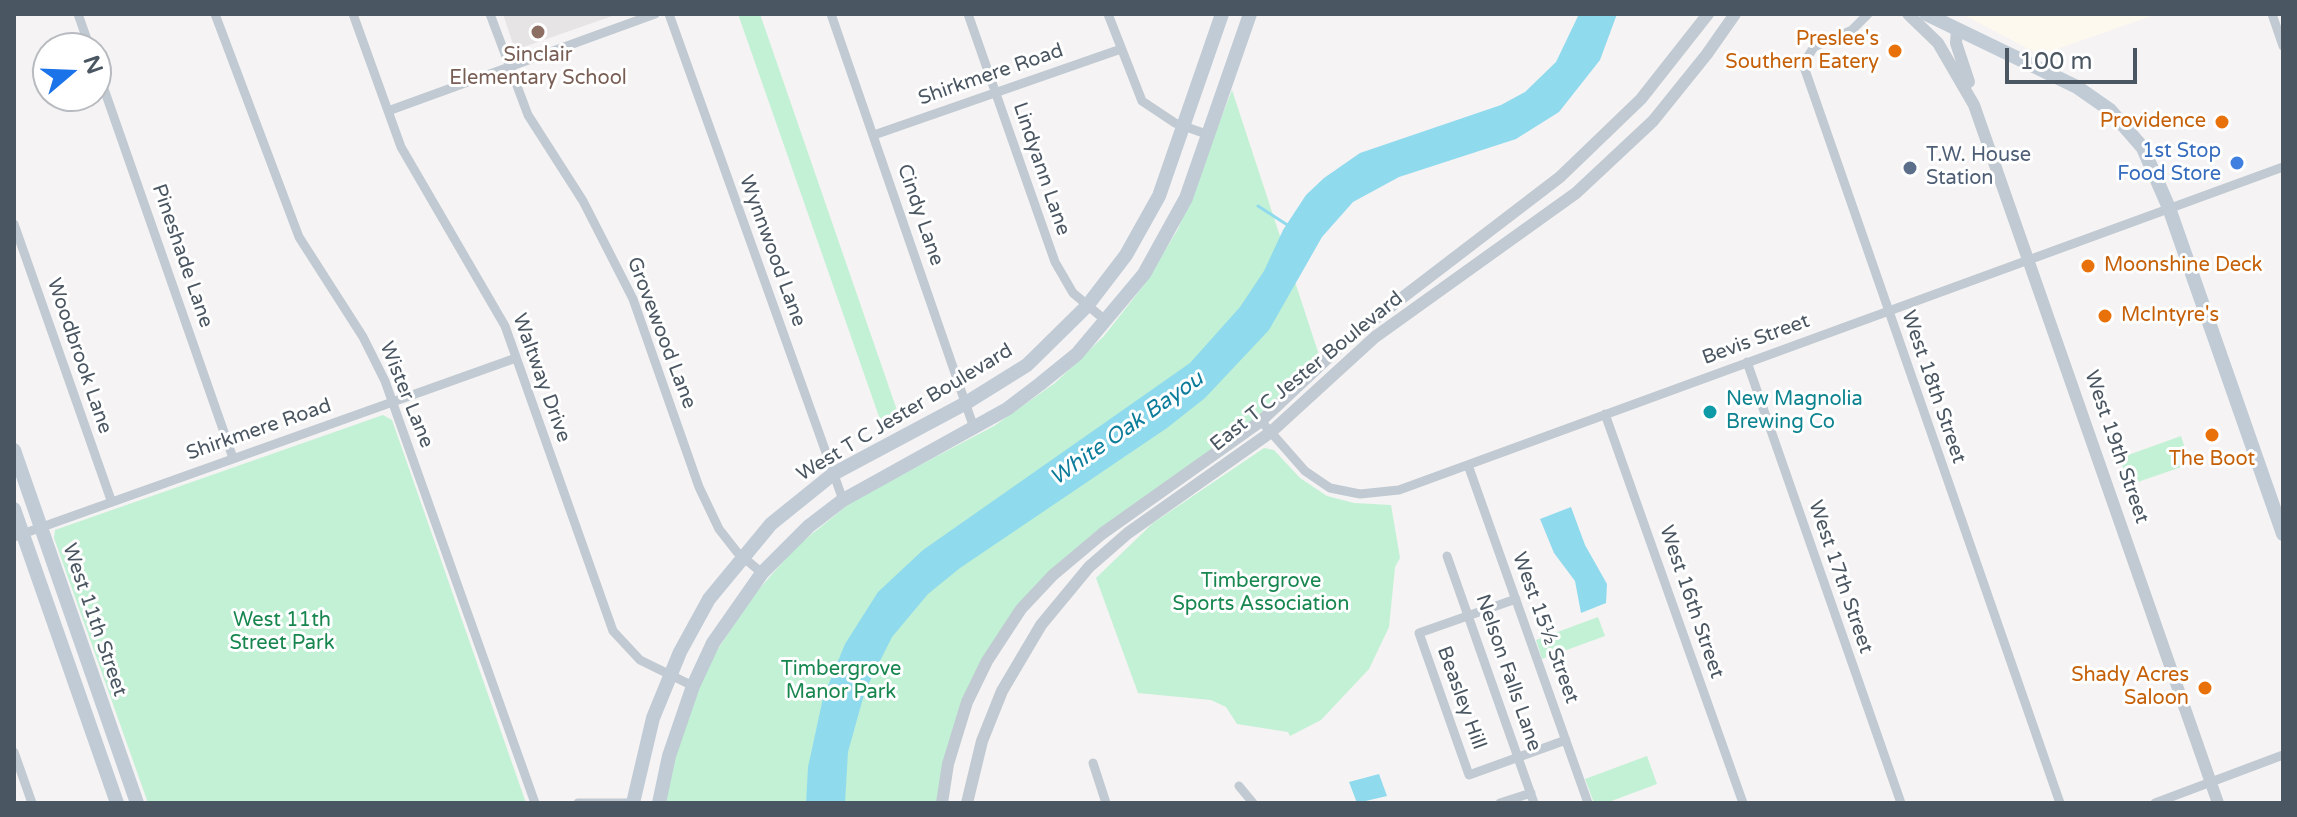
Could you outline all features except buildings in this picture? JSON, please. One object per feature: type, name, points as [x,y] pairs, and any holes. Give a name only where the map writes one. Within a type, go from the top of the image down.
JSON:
[{"type":"main road","name":"West T C Jester Boulevard","points":[[632,803],[646,741],[669,675],[709,599],[771,524],[833,474],[966,403],[1027,365],[1087,306],[1144,226],[1185,126],[1222,14]]},
{"type":"main road","points":[[659,803],[669,756],[693,686],[713,643],[762,573],[809,526],[843,500],[1007,409],[1077,354],[1163,244],[1186,198],[1250,14]]},
{"type":"main road","points":[[1926,14],[2077,87],[2110,110],[2143,148],[2169,208],[2283,534]]},
{"type":"main road","name":"West 11th Street","points":[[14,450],[137,803]]},
{"type":"main road","name":"West 11th Street","points":[[14,509],[18,535],[117,803]]},
{"type":"main road","points":[[74,681],[92,675]]},
{"type":"street","name":"Wister Lane","points":[[215,14],[299,237],[363,337],[393,402],[535,803]]},
{"type":"street","name":"Waltway Drive","points":[[353,14],[388,111],[424,191],[499,314],[613,631],[640,660],[693,686]]},
{"type":"street","name":"Grovewood Lane","points":[[490,14],[528,115],[610,249],[633,299],[699,487],[719,529],[742,556],[762,573]]},
{"type":"street","points":[[388,111],[655,14]]},
{"type":"street","name":"Wynnwood Lane","points":[[669,14],[843,500]]},
{"type":"street","name":"Cindy Lane","points":[[831,14],[974,428]]},
{"type":"street","name":"Lindyann Lane","points":[[968,14],[1055,262],[1073,293],[1105,320]]},
{"type":"street","points":[[1108,14],[1142,101],[1159,115],[1209,135]]},
{"type":"street","name":"East T C Jester Boulevard","points":[[942,803],[948,764],[967,702],[987,661],[1021,609],[1081,549],[1261,421],[1336,350],[1530,202],[1585,155],[1641,99],[1708,14]]},
{"type":"street","name":"East T C Jester Boulevard","points":[[967,803],[982,741],[1011,676],[1041,625],[1105,551],[1271,432],[1375,337],[1543,219],[1602,171],[1653,121],[1735,14]]},
{"type":"street","name":"West 18th Street","points":[[1868,14],[1852,30],[1814,47],[1803,64],[2060,803]]},
{"type":"street","name":"West 19th Street","points":[[1908,14],[1938,43],[1974,105]]},
{"type":"street","points":[[2272,14],[2283,46]]},
{"type":"street","name":"West 19th Street","points":[[1957,30],[1956,43],[1974,105],[2218,803]]},
{"type":"street","name":"Shirkmere Road","points":[[874,135],[1121,49]]},
{"type":"street","points":[[1641,99],[1653,121]]},
{"type":"street","name":"Pineshade Lane","points":[[112,112],[233,458]]},
{"type":"street","name":"Bevis Street","points":[[1261,421],[1317,481],[1345,493],[1399,490],[2283,167]]},
{"type":"street","points":[[1530,202],[1543,219]]},
{"type":"street","name":"Woodbrook Lane","points":[[14,224],[111,500]]},
{"type":"street","points":[[1394,304],[1403,317]]},
{"type":"street","name":"Shirkmere Road","points":[[18,535],[516,358]]},
{"type":"street","name":"West 17th Street","points":[[1747,362],[1901,803]]},
{"type":"street","name":"West 16th Street","points":[[1605,414],[1743,803]]},
{"type":"street","name":"West 15½ Street","points":[[1468,465],[1588,803]]},
{"type":"street","name":"Nelson Falls Lane","points":[[1447,556],[1533,798]]},
{"type":"street","points":[[1468,616],[1516,599]]},
{"type":"street","name":"Beasley Hill","points":[[1468,616],[1419,633],[1469,775],[1518,757]]},
{"type":"street","points":[[987,661],[1011,676]]},
{"type":"street","points":[[1518,757],[1566,740]]},
{"type":"street","points":[[14,752],[32,803]]},
{"type":"street","points":[[2155,803],[2283,755]]},
{"type":"street","points":[[1093,763],[1106,803]]},
{"type":"street","points":[[1239,786],[1253,803]]},
{"type":"street","points":[[1500,803],[1533,798]]},
{"type":"street","points":[[578,803],[632,803]]},
{"type":"shaded area","name":"Sinclair Elementary School","points":[[503,14],[618,14],[515,50]]},
{"type":"shaded area","points":[[1962,14],[2157,14],[2040,55]]},
{"type":"green space","points":[[738,14],[760,14],[900,419],[883,428]]},
{"type":"green space","name":"Timbergrove Manor Park","points":[[1232,90],[1320,358],[1251,422],[1104,525],[1055,566],[992,645],[938,803],[665,803],[673,763],[695,694],[716,652],[752,597],[797,546],[854,500],[994,426],[1055,383],[1104,336],[1144,285],[1178,229]]},
{"type":"green space","name":"West 11th Street Park","points":[[383,415],[392,420],[526,803],[148,803],[54,538],[55,530]]},
{"type":"green space","points":[[2181,436],[2190,464],[2129,485],[2120,458]]},
{"type":"green space","name":"Timbergrove Sports Association","points":[[1264,448],[1274,450],[1300,478],[1327,496],[1354,503],[1391,505],[1400,558],[1395,567],[1389,627],[1369,669],[1321,720],[1290,736],[1288,732],[1237,724],[1226,707],[1211,700],[1138,693],[1096,578],[1153,523]]},
{"type":"green space","points":[[1598,617],[1605,636],[1542,659],[1536,640]]},
{"type":"green space","points":[[1647,756],[1657,784],[1606,803],[1594,803],[1585,779]]},
{"type":"water","name":"White Oak Bayou","points":[[1579,14],[1617,14],[1600,60],[1559,112],[1516,139],[1399,177],[1353,202],[1322,237],[1269,330],[1205,398],[1167,428],[960,568],[928,594],[892,637],[865,691],[848,752],[845,803],[806,803],[808,767],[823,698],[845,644],[878,592],[923,550],[1190,363],[1240,307],[1264,271],[1283,230],[1306,195],[1324,178],[1360,153],[1501,105],[1525,92],[1556,62]]},
{"type":"water","points":[[1571,507],[1585,545],[1607,584],[1606,603],[1581,613],[1575,581],[1554,553],[1540,519]]},
{"type":"water","points":[[1379,774],[1387,796],[1357,803],[1349,782]]},
{"type":"waterway","points":[[1258,206],[1289,226]]},
{"type":"place","name":"Sinclair Elementary School","points":[[538,32]]},
{"type":"place","name":"Preslee's Southern Eatery","points":[[1895,51]]},
{"type":"place","name":"Providence","points":[[2222,122]]},
{"type":"place","name":"1st Stop Food Store","points":[[2237,163]]},
{"type":"place","name":"T.W. House Station","points":[[1910,168]]},
{"type":"place","name":"Moonshine Deck","points":[[2088,266]]},
{"type":"place","name":"McIntyre's","points":[[2105,316]]},
{"type":"place","name":"New Magnolia Brewing Co","points":[[1710,412]]},
{"type":"place","name":"The Boot","points":[[2212,435]]},
{"type":"place","name":"Shady Acres Saloon","points":[[2205,688]]}]
